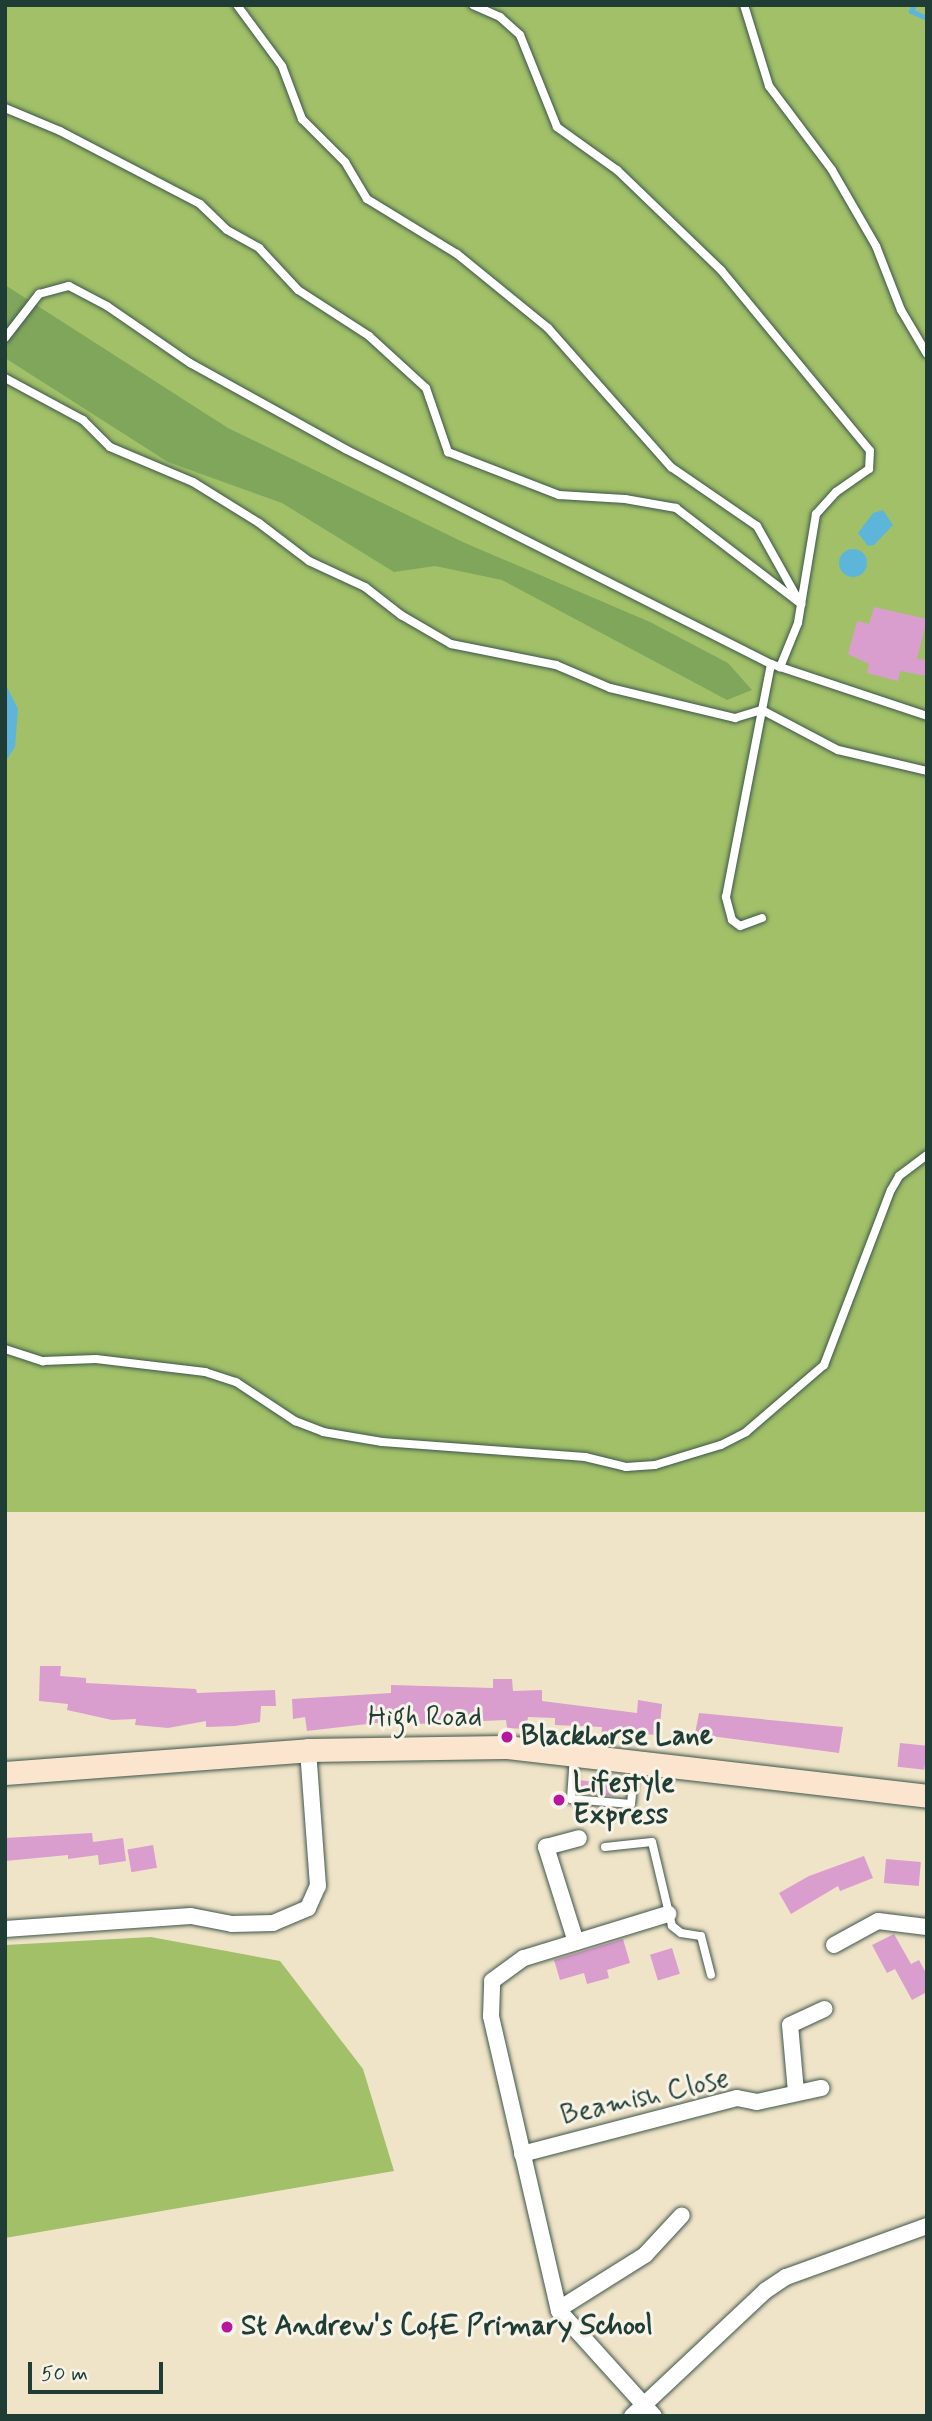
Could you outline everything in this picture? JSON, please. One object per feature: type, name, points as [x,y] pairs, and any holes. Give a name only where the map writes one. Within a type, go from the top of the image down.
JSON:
[{"type":"main road","name":"High Road","points":[[5,1773],[308,1750],[466,1746],[635,1759],[927,1796]]},
{"type":"street","points":[[5,1929],[191,1916],[233,1924],[273,1923],[308,1908],[318,1886],[308,1750]]},
{"type":"street","points":[[576,1942],[546,1847],[579,1838]]},
{"type":"street","points":[[668,1914],[524,1958],[492,1981],[491,2016],[559,2309],[643,2412],[765,2291],[786,2277],[927,2226]]},
{"type":"street","points":[[834,1945],[878,1921],[927,1927]]},
{"type":"street","points":[[796,2092],[790,2025],[825,2009]]},
{"type":"street","name":"Beamish Close","points":[[522,2154],[737,2098],[757,2102],[821,2088]]},
{"type":"street","points":[[559,2309],[645,2255],[682,2215]]},
{"type":"lane","points":[[237,5],[282,66],[302,119],[345,162],[367,199],[457,254],[548,328],[671,467],[757,526],[801,604]]},
{"type":"lane","points":[[473,5],[500,18],[520,34],[557,127],[617,170],[721,270],[870,451],[869,469],[836,492],[816,514],[801,604],[780,667]]},
{"type":"lane","points":[[744,5],[769,86],[832,170],[870,236],[901,310],[927,354]]},
{"type":"lane","points":[[5,108],[60,131],[200,204],[225,228],[259,248],[298,290],[369,336],[415,376],[433,398],[439,435],[448,452],[559,495],[625,499],[676,508],[801,604]]},
{"type":"lane","points":[[5,338],[38,294],[69,286],[107,306],[190,363],[347,450],[771,664],[927,716]]},
{"type":"lane","points":[[5,378],[83,420],[110,447],[193,482],[259,523],[309,561],[365,587],[401,615],[451,644],[556,665],[610,688],[724,717],[762,710],[838,750],[927,771]]},
{"type":"lane","points":[[762,918],[740,926],[732,920],[726,897],[771,664]]},
{"type":"lane","points":[[5,1349],[43,1361],[96,1359],[205,1372],[236,1382],[295,1421],[323,1432],[382,1442],[585,1457],[626,1467],[654,1465],[721,1445],[746,1432],[824,1365],[891,1190],[899,1176],[927,1155]]},
{"type":"lane","points":[[575,1753],[571,1799],[631,1804],[635,1759]]},
{"type":"lane","points":[[605,1847],[652,1842],[668,1914],[678,1932],[695,1932],[703,1938],[711,1975]]},
{"type":"green space","points":[[5,5],[927,5],[927,1512],[5,1512]]},
{"type":"green space","points":[[5,285],[228,428],[465,543],[650,622],[728,663],[752,690],[727,700],[502,580],[435,566],[394,572],[282,503],[168,462],[5,358]]},
{"type":"green space","points":[[151,1937],[280,1961],[363,2069],[394,2171],[5,2238],[5,1945]]},
{"type":"water","points":[[883,510],[893,525],[874,545],[868,546],[858,533],[873,513]]},
{"type":"water","points":[[853,549],[863,553],[867,563],[863,573],[853,577],[843,573],[839,563],[843,553]]},
{"type":"water","points":[[5,683],[18,709],[15,747],[5,762]]},
{"type":"building","points":[[874,607],[927,619],[917,659],[927,660],[927,676],[900,671],[898,681],[867,673],[869,664],[848,654],[857,621],[869,624]]},
{"type":"building","points":[[40,1666],[61,1666],[60,1676],[86,1678],[86,1683],[196,1689],[197,1693],[275,1690],[276,1706],[261,1706],[260,1722],[235,1726],[206,1727],[206,1721],[168,1728],[135,1725],[136,1719],[112,1720],[67,1710],[68,1704],[39,1701]]},
{"type":"building","points":[[493,1679],[512,1679],[513,1691],[542,1690],[542,1701],[637,1713],[638,1700],[662,1704],[659,1735],[619,1733],[619,1738],[601,1738],[602,1727],[555,1725],[555,1718],[528,1717],[526,1729],[507,1728],[506,1720],[393,1725],[393,1721],[307,1731],[305,1717],[293,1719],[292,1699],[391,1693],[391,1685],[493,1688]]},
{"type":"building","points":[[699,1713],[843,1727],[839,1753],[695,1734]]},
{"type":"building","points":[[900,1743],[927,1746],[924,1770],[897,1767]]},
{"type":"building","points":[[579,1780],[617,1785],[616,1796],[578,1793]]},
{"type":"building","points":[[92,1833],[93,1842],[123,1838],[126,1861],[99,1865],[98,1855],[68,1859],[68,1855],[5,1861],[5,1838]]},
{"type":"building","points":[[153,1845],[157,1868],[131,1872],[127,1850]]},
{"type":"building","points":[[864,1856],[873,1878],[840,1891],[838,1886],[791,1914],[779,1893],[809,1876]]},
{"type":"building","points":[[886,1859],[921,1862],[919,1886],[884,1883]]},
{"type":"building","points":[[894,1934],[911,1964],[919,1960],[927,1975],[927,1992],[912,2000],[895,1969],[887,1973],[872,1945]]},
{"type":"building","points":[[623,1939],[630,1963],[607,1970],[609,1978],[587,1984],[584,1973],[560,1980],[554,1960]]},
{"type":"building","points":[[672,1948],[680,1974],[658,1981],[650,1955]]},
{"type":"waterway","points":[[914,5],[911,11],[927,18]]},
{"type":"place","name":"Blackhorse Lane","points":[[507,1737]]},
{"type":"place","name":"Lifestyle Express","points":[[559,1800]]},
{"type":"place","name":"St Andrew's CofE Primary School","points":[[227,2327]]}]
